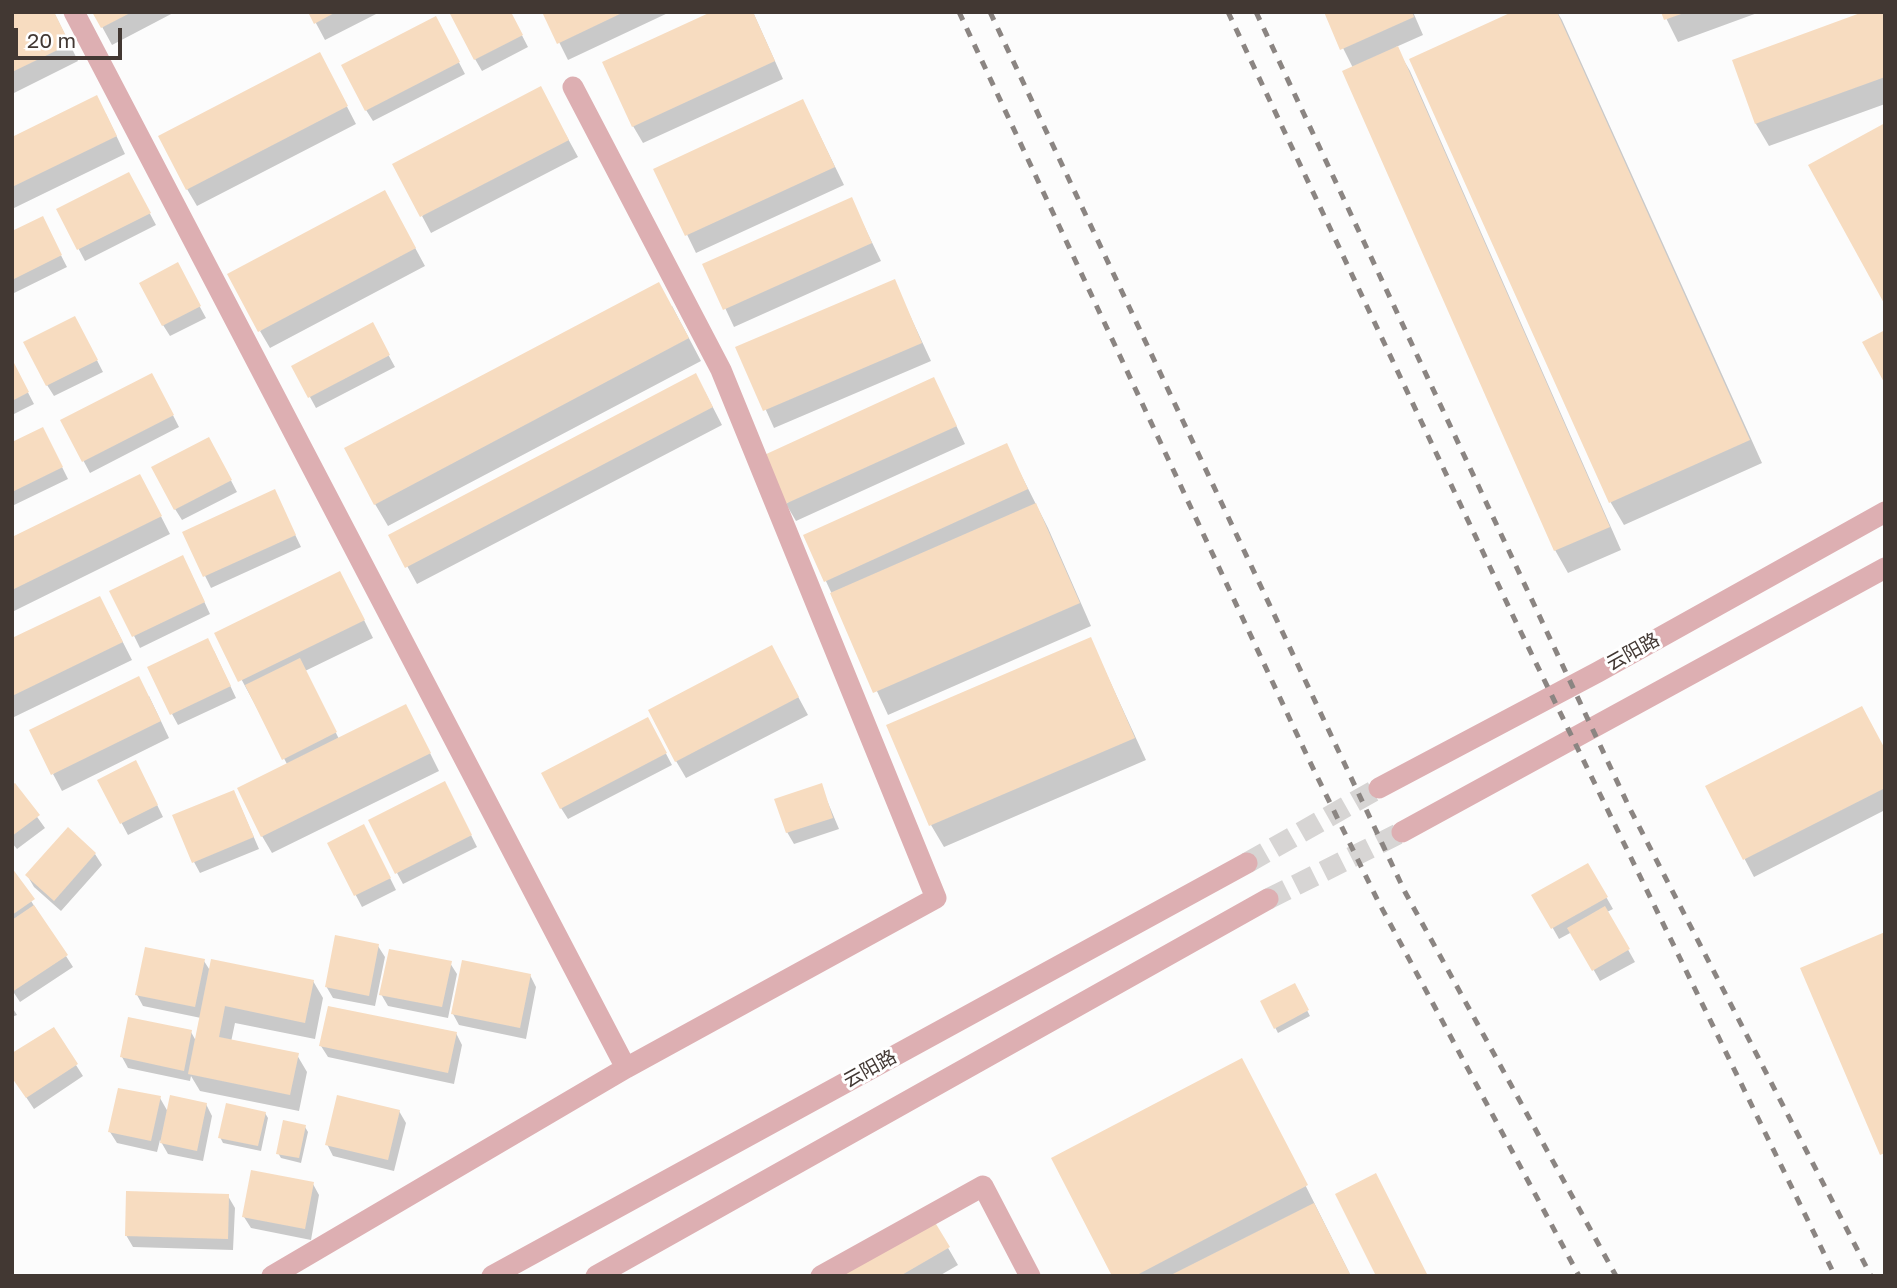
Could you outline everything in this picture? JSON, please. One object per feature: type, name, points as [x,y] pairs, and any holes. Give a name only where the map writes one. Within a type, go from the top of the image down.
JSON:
[{"type":"street","points":[[74,12],[626,1068]]},
{"type":"street","points":[[272,1276],[626,1068],[936,898],[721,370],[573,87]]},
{"type":"street","name":"云阳路","points":[[1379,788],[1598,672],[1885,512]]},
{"type":"street","points":[[1402,832],[1885,568]]},
{"type":"street","name":"云阳路","points":[[492,1276],[1247,863]]},
{"type":"street","points":[[596,1276],[1268,899]]},
{"type":"street","points":[[821,1276],[983,1186],[1030,1276]]},
{"type":"building","points":[[12,12],[54,12],[70,44],[12,72]]},
{"type":"building","points":[[92,12],[132,12],[101,28]]},
{"type":"building","points":[[308,12],[336,12],[314,24]]},
{"type":"building","points":[[449,12],[511,12],[523,35],[474,60]]},
{"type":"building","points":[[542,12],[624,12],[557,44]]},
{"type":"building","points":[[711,12],[753,12],[775,61],[632,127],[602,62]]},
{"type":"building","points":[[1324,12],[1412,12],[1414,17],[1340,50]]},
{"type":"building","points":[[1512,12],[1557,12],[1750,440],[1609,503],[1409,59]]},
{"type":"building","points":[[1661,12],[1684,12],[1684,13],[1664,20]]},
{"type":"building","points":[[1863,12],[1885,12],[1885,77],[1755,124],[1732,60]]},
{"type":"building","points":[[436,16],[460,62],[365,111],[341,65]]},
{"type":"building","points":[[1398,46],[1610,527],[1554,551],[1342,71]]},
{"type":"building","points":[[320,52],[348,106],[186,190],[158,136]]},
{"type":"building","points":[[541,86],[569,140],[420,217],[392,164]]},
{"type":"building","points":[[97,95],[117,136],[12,187],[12,137]]},
{"type":"building","points":[[803,99],[835,167],[685,236],[653,169]]},
{"type":"building","points":[[1885,123],[1885,305],[1808,165]]},
{"type":"building","points":[[129,172],[151,213],[77,250],[56,209]]},
{"type":"building","points":[[385,190],[416,248],[258,332],[227,274]]},
{"type":"building","points":[[852,197],[872,243],[723,310],[702,264]]},
{"type":"building","points":[[43,216],[62,255],[12,280],[12,231]]},
{"type":"building","points":[[178,262],[201,306],[162,326],[139,283]]},
{"type":"building","points":[[895,279],[922,343],[763,411],[735,347]]},
{"type":"building","points":[[659,282],[689,338],[374,505],[344,448]]},
{"type":"building","points":[[75,316],[98,360],[46,386],[23,342]]},
{"type":"building","points":[[373,322],[390,355],[308,398],[291,366]]},
{"type":"building","points":[[1885,330],[1885,384],[1862,342]]},
{"type":"building","points":[[12,359],[29,392],[12,401]]},
{"type":"building","points":[[152,373],[174,415],[82,462],[60,420]]},
{"type":"building","points":[[696,373],[713,407],[405,568],[388,535]]},
{"type":"building","points":[[934,377],[957,426],[785,504],[762,456]]},
{"type":"building","points":[[43,427],[63,467],[12,492],[12,442]]},
{"type":"building","points":[[209,437],[232,480],[174,510],[151,467]]},
{"type":"building","points":[[1007,443],[1028,489],[824,582],[803,535]]},
{"type":"building","points":[[140,474],[162,516],[12,590],[12,537]]},
{"type":"building","points":[[275,489],[296,535],[203,577],[182,532]]},
{"type":"building","points":[[1036,503],[1080,603],[873,693],[830,593]]},
{"type":"building","points":[[183,555],[205,602],[132,637],[109,591]]},
{"type":"building","points":[[340,571],[365,620],[238,682],[214,633]]},
{"type":"building","points":[[100,596],[123,642],[12,696],[12,638]]},
{"type":"building","points":[[1091,637],[1135,738],[929,826],[886,725]]},
{"type":"building","points":[[208,638],[231,686],[170,715],[147,667]]},
{"type":"building","points":[[772,645],[799,697],[675,762],[648,710]]},
{"type":"building","points":[[300,658],[337,732],[282,760],[245,685]]},
{"type":"building","points":[[139,676],[161,721],[51,775],[29,730]]},
{"type":"building","points":[[406,704],[431,753],[261,837],[237,788]]},
{"type":"building","points":[[1862,706],[1885,749],[1885,788],[1743,860],[1705,786]]},
{"type":"building","points":[[648,717],[667,753],[560,809],[541,773]]},
{"type":"building","points":[[136,760],[158,805],[120,824],[97,780]]},
{"type":"building","points":[[445,781],[472,835],[395,874],[368,820]]},
{"type":"building","points":[[15,783],[40,815],[12,836],[12,785]]},
{"type":"building","points":[[822,783],[833,818],[786,833],[774,799]]},
{"type":"building","points":[[234,790],[254,837],[192,863],[172,815]]},
{"type":"building","points":[[364,824],[391,878],[354,896],[327,843]]},
{"type":"building","points":[[68,827],[96,853],[54,901],[25,875]]},
{"type":"building","points":[[1588,863],[1608,897],[1551,929],[1531,895]]},
{"type":"building","points":[[12,868],[35,899],[12,915]]},
{"type":"building","points":[[34,905],[68,955],[12,992],[12,920]]},
{"type":"building","points":[[1605,906],[1630,949],[1592,971],[1567,928]]},
{"type":"building","points":[[1885,932],[1885,1153],[1880,1155],[1800,968]]},
{"type":"building","points":[[335,935],[379,944],[369,996],[325,987]]},
{"type":"building","points":[[145,947],[205,959],[195,1007],[135,995]]},
{"type":"building","points":[[389,949],[452,961],[442,1007],[379,995]]},
{"type":"building","points":[[211,959],[314,980],[305,1023],[225,1006],[219,1037],[299,1053],[290,1095],[188,1074]]},
{"type":"building","points":[[462,960],[531,974],[520,1028],[451,1014]]},
{"type":"building","points":[[1295,983],[1309,1010],[1274,1029],[1260,1001]]},
{"type":"building","points":[[328,1006],[457,1032],[448,1073],[319,1046]]},
{"type":"building","points":[[128,1017],[192,1030],[184,1071],[120,1057]]},
{"type":"building","points":[[54,1027],[78,1064],[26,1098],[12,1078],[12,1053]]},
{"type":"building","points":[[1242,1058],[1308,1185],[1135,1276],[1112,1276],[1051,1158]]},
{"type":"building","points":[[118,1088],[161,1096],[151,1141],[108,1132]]},
{"type":"building","points":[[170,1095],[207,1103],[197,1151],[160,1143]]},
{"type":"building","points":[[337,1095],[400,1110],[388,1160],[325,1145]]},
{"type":"building","points":[[226,1103],[266,1112],[258,1146],[218,1138]]},
{"type":"building","points":[[283,1120],[306,1125],[299,1158],[276,1154]]},
{"type":"building","points":[[251,1170],[314,1182],[305,1229],[242,1217]]},
{"type":"building","points":[[1376,1173],[1428,1276],[1376,1276],[1335,1194]]},
{"type":"building","points":[[126,1191],[229,1194],[228,1239],[125,1236]]},
{"type":"building","points":[[1314,1203],[1351,1276],[1169,1276]]},
{"type":"building","points":[[933,1219],[950,1247],[900,1276],[837,1276]]},
{"type":"tunnel","points":[[1247,863],[1379,788]]},
{"type":"tunnel","points":[[1268,899],[1402,832]]},
{"type":"railway","points":[[959,12],[1309,760],[1379,903],[1579,1276]]},
{"type":"railway","points":[[990,12],[1405,892],[1616,1276]]},
{"type":"railway","points":[[1228,12],[1514,618],[1835,1276]]},
{"type":"railway","points":[[1256,12],[1630,809],[1871,1276]]}]
